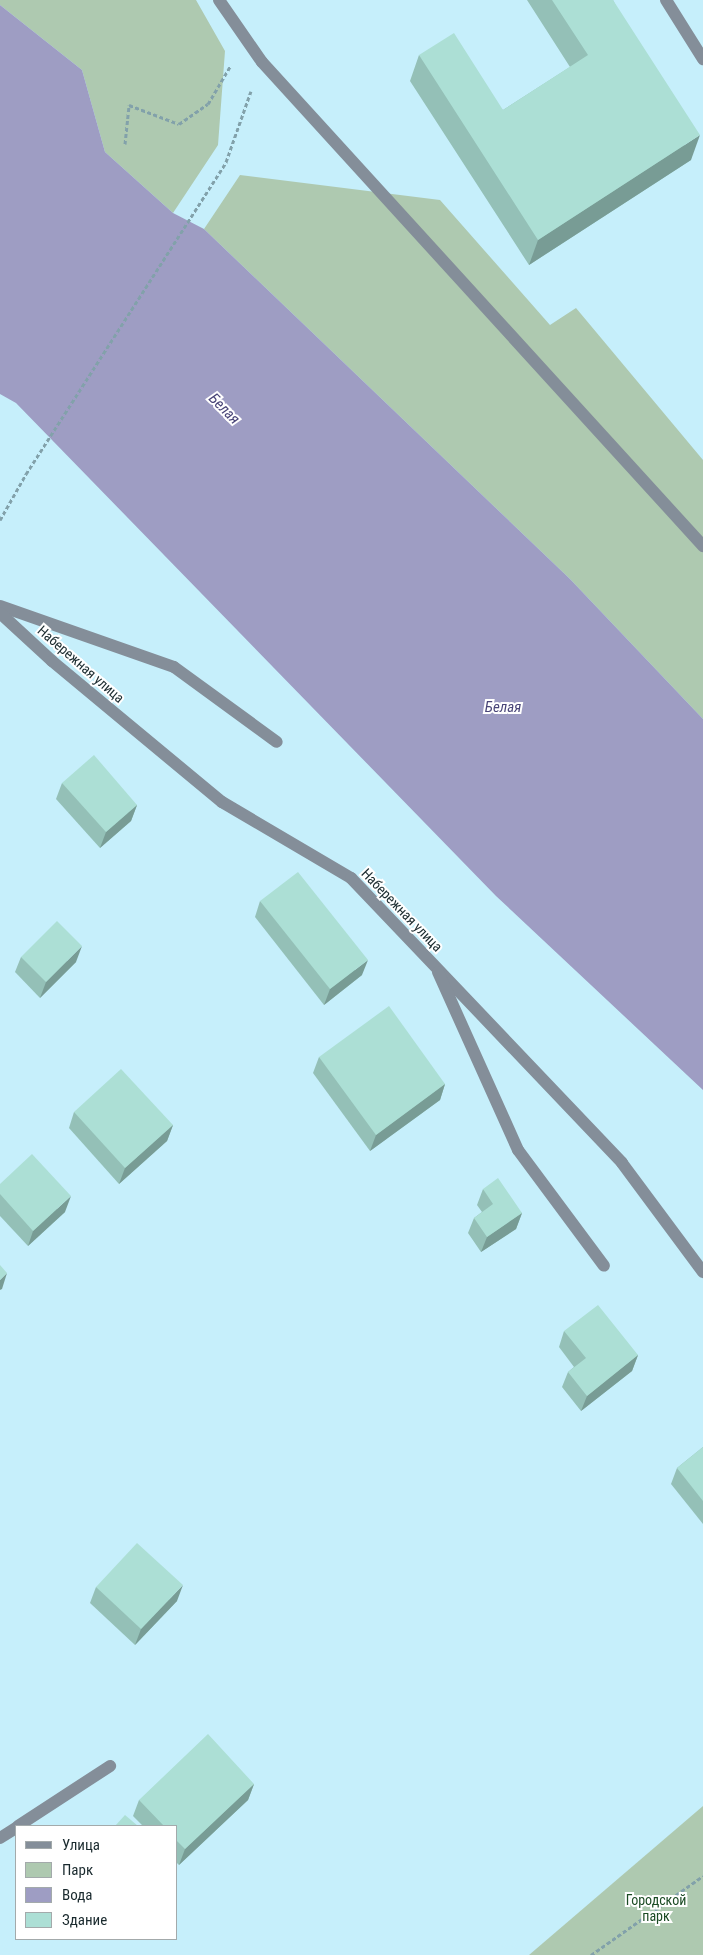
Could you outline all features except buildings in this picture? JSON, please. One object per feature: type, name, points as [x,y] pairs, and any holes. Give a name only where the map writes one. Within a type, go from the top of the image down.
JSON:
[{"type":"street","points":[[219,0],[262,62],[703,546]]},
{"type":"street","points":[[666,0],[703,59]]},
{"type":"street","points":[[0,606],[174,667],[277,742]]},
{"type":"street","name":"Набережная улица","points":[[0,613],[52,661],[222,802],[351,878],[622,1162],[703,1272]]},
{"type":"street","points":[[433,963],[518,1150],[604,1266]]},
{"type":"street","points":[[20,1825],[110,1766]]},
{"type":"street","points":[[0,1838],[15,1828]]},
{"type":"path","points":[[125,144],[129,105],[179,124],[208,104],[246,38]]},
{"type":"path","points":[[0,520],[26,474],[226,162],[262,62]]},
{"type":"path","points":[[591,1955],[703,1876]]},
{"type":"green space","points":[[0,0],[196,0],[225,51],[218,145],[173,213],[105,152],[82,70],[0,5]]},
{"type":"green space","points":[[240,175],[440,200],[550,325],[576,308],[703,460],[703,719],[570,579],[204,229]]},
{"type":"green space","name":"Городской парк","points":[[703,1806],[703,1955],[529,1955]]},
{"type":"water","name":"Белая","points":[[0,5],[82,70],[105,152],[173,213],[204,229],[570,579],[703,719],[703,1090],[496,896],[16,403],[0,394]]}]
